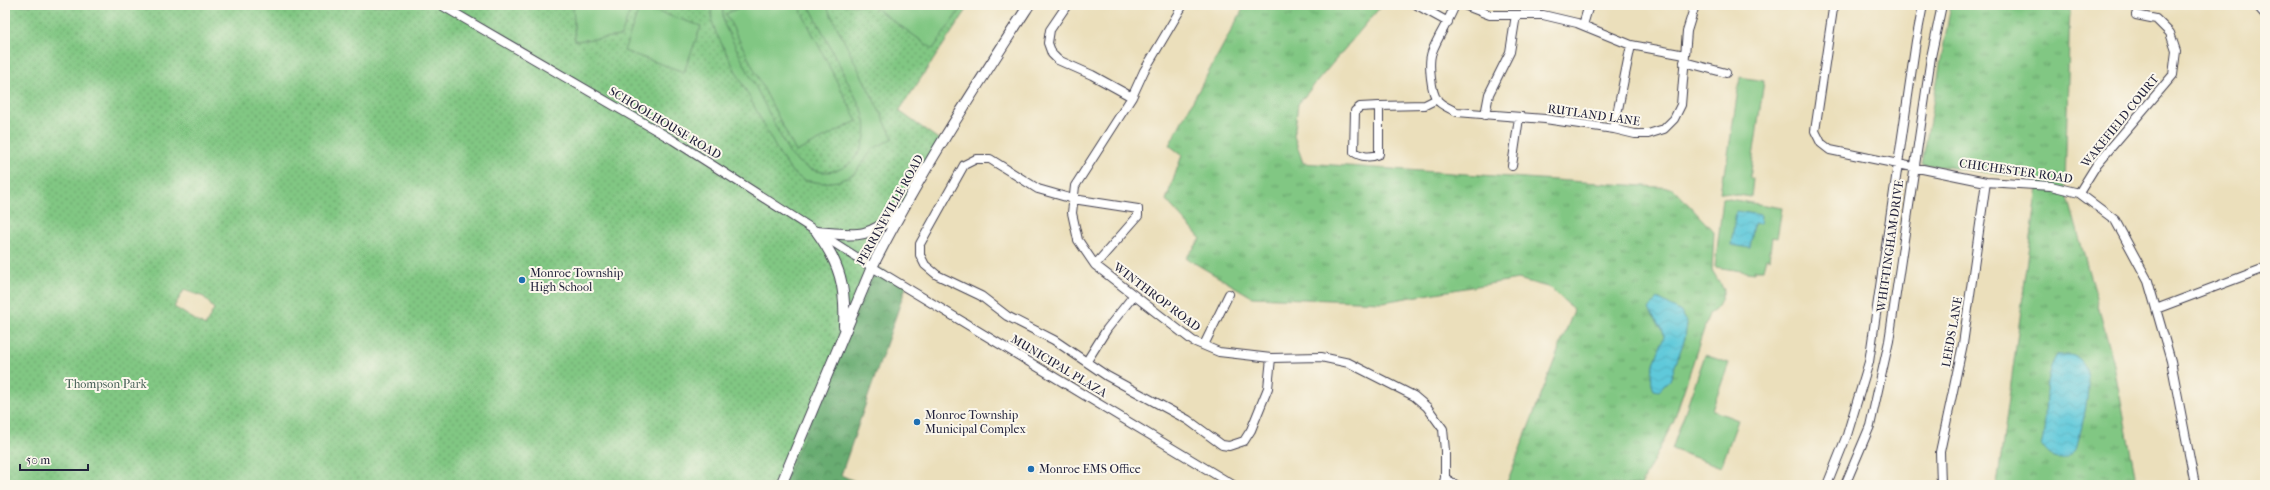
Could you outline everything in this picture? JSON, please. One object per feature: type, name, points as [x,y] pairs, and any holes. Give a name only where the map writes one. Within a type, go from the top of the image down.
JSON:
[{"type":"street","name":"SCHOOLHOUSE ROAD","points":[[441,5],[674,140],[872,267]]},
{"type":"street","name":"PERRINEVILLE ROAD","points":[[781,485],[872,267],[904,206],[1029,5]]},
{"type":"street","points":[[1067,5],[1050,30],[1048,43],[1052,54],[1058,60],[1092,75],[1132,97]]},
{"type":"street","name":"WINTHROP ROAD","points":[[1183,5],[1144,71],[1132,97],[1075,186],[1072,213],[1078,240],[1095,265],[1193,341],[1219,352],[1271,358],[1321,357],[1349,363],[1414,396],[1427,407],[1443,429],[1444,482]]},
{"type":"street","points":[[1417,5],[1448,22]]},
{"type":"street","points":[[1379,106],[1379,154],[1375,156],[1359,156],[1354,152],[1355,110],[1360,107],[1379,106],[1425,105],[1437,100],[1430,68],[1431,53],[1448,22],[1455,5]]},
{"type":"street","points":[[1464,5],[1490,15],[1543,15],[1583,25],[1631,46],[1685,59],[1726,73]]},
{"type":"street","points":[[1583,25],[1590,5]]},
{"type":"street","name":"RUTLAND LANE","points":[[1437,100],[1457,112],[1545,119],[1614,129],[1635,134],[1648,134],[1664,129],[1674,119],[1681,105],[1687,31],[1695,5]]},
{"type":"street","name":"CHICHESTER ROAD","points":[[1836,5],[1833,9],[1815,131],[1821,142],[1830,150],[1914,166],[1986,182],[2051,186],[2079,193],[2115,220],[2148,281],[2171,361],[2194,485]]},
{"type":"street","name":"WHITTINGHAM DRIVE","points":[[1827,485],[1847,435],[1869,362],[1916,41],[1924,5]]},
{"type":"street","name":"WHITTINGHAM DRIVE","points":[[1845,485],[1870,426],[1889,341],[1931,57],[1942,5]]},
{"type":"street","points":[[2258,5],[2265,13]]},
{"type":"street","points":[[1485,115],[1489,94],[1510,52],[1516,15]]},
{"type":"street","name":"WAKEFIELD COURT","points":[[2079,193],[2097,164],[2173,75],[2176,51],[2170,33],[2156,19],[2136,15]]},
{"type":"street","points":[[1614,129],[1631,46]]},
{"type":"street","points":[[1512,166],[1518,118]]},
{"type":"street","points":[[1095,265],[1140,213],[1138,209],[1073,199],[1038,189],[990,159],[976,159],[964,165],[944,204],[922,238],[920,255],[925,265],[937,276],[981,296],[1007,316],[1054,340],[1107,376],[1188,420],[1222,444],[1229,446],[1244,441],[1268,388],[1271,358]]},
{"type":"street","name":"LEEDS LANE","points":[[1941,485],[1940,452],[1963,344],[1986,182]]},
{"type":"street","points":[[818,232],[852,236],[869,232],[886,223],[904,206]]},
{"type":"street","points":[[818,232],[836,263],[842,279],[845,309],[844,333]]},
{"type":"street","name":"MUNICIPAL PLAZA","points":[[872,267],[1233,485]]},
{"type":"street","points":[[2156,309],[2265,268]]},
{"type":"street","points":[[1204,346],[1229,294]]},
{"type":"street","points":[[1087,362],[1107,329],[1134,295]]},
{"type":"street","points":[[1444,482],[1456,485]]},
{"type":"green space","name":"Thompson Park","points":[[5,5],[970,5],[899,111],[941,141],[904,206],[783,485],[5,485]],"holes":[[[184,290],[204,297],[214,309],[205,326],[174,307]]]},
{"type":"green space","points":[[573,5],[632,5],[621,36],[575,41]]},
{"type":"green space","points":[[711,5],[722,5],[724,24],[789,153],[804,166],[819,171],[834,171],[846,166],[857,156],[864,143],[866,127],[862,110],[809,5],[826,5],[893,138],[873,149],[854,174],[839,181],[822,183],[803,180],[792,172],[779,154],[716,33],[712,21]]},
{"type":"green space","points":[[744,5],[798,5],[857,121],[796,152],[726,14]]},
{"type":"green space","points":[[871,5],[963,5],[933,49]]},
{"type":"green space","points":[[1245,5],[1382,5],[1298,104],[1294,136],[1303,163],[1673,188],[1714,232],[1712,270],[1724,290],[1721,301],[1709,314],[1674,420],[1641,485],[1506,485],[1574,310],[1551,288],[1518,279],[1383,302],[1252,297],[1186,258],[1201,239],[1166,200],[1182,155],[1169,145]]},
{"type":"green space","points":[[1951,5],[2070,5],[2065,186],[2113,360],[2137,485],[1997,485],[2039,179],[1922,164]]},
{"type":"green space","points":[[640,6],[701,26],[684,72],[624,51]]},
{"type":"green space","points":[[1740,77],[1764,81],[1750,178],[1753,179],[1751,197],[1720,192],[1723,174],[1725,174]]},
{"type":"green space","points":[[1723,198],[1782,208],[1777,238],[1772,237],[1769,259],[1766,258],[1763,270],[1754,270],[1754,273],[1715,267]]},
{"type":"green space","points":[[873,264],[907,284],[841,475],[863,485],[783,485]]},
{"type":"green space","points":[[1705,355],[1729,363],[1712,410],[1738,420],[1721,467],[1672,449]]},
{"type":"water","points":[[1736,211],[1761,215],[1760,224],[1754,223],[1750,248],[1731,245]]},
{"type":"water","points":[[1658,299],[1681,312],[1687,322],[1685,338],[1670,380],[1659,391],[1654,390],[1652,377],[1654,363],[1664,336],[1662,329],[1649,309]]},
{"type":"water","points":[[2057,355],[2071,355],[2078,358],[2084,365],[2088,387],[2085,413],[2077,447],[2068,456],[2059,459],[2050,456],[2041,446],[2044,435],[2048,376]]},
{"type":"place","name":"Monroe Township High School","points":[[522,280]]},
{"type":"place","name":"Monroe Township Municipal Complex","points":[[917,422]]},
{"type":"place","name":"Monroe EMS Office","points":[[1031,469]]}]
